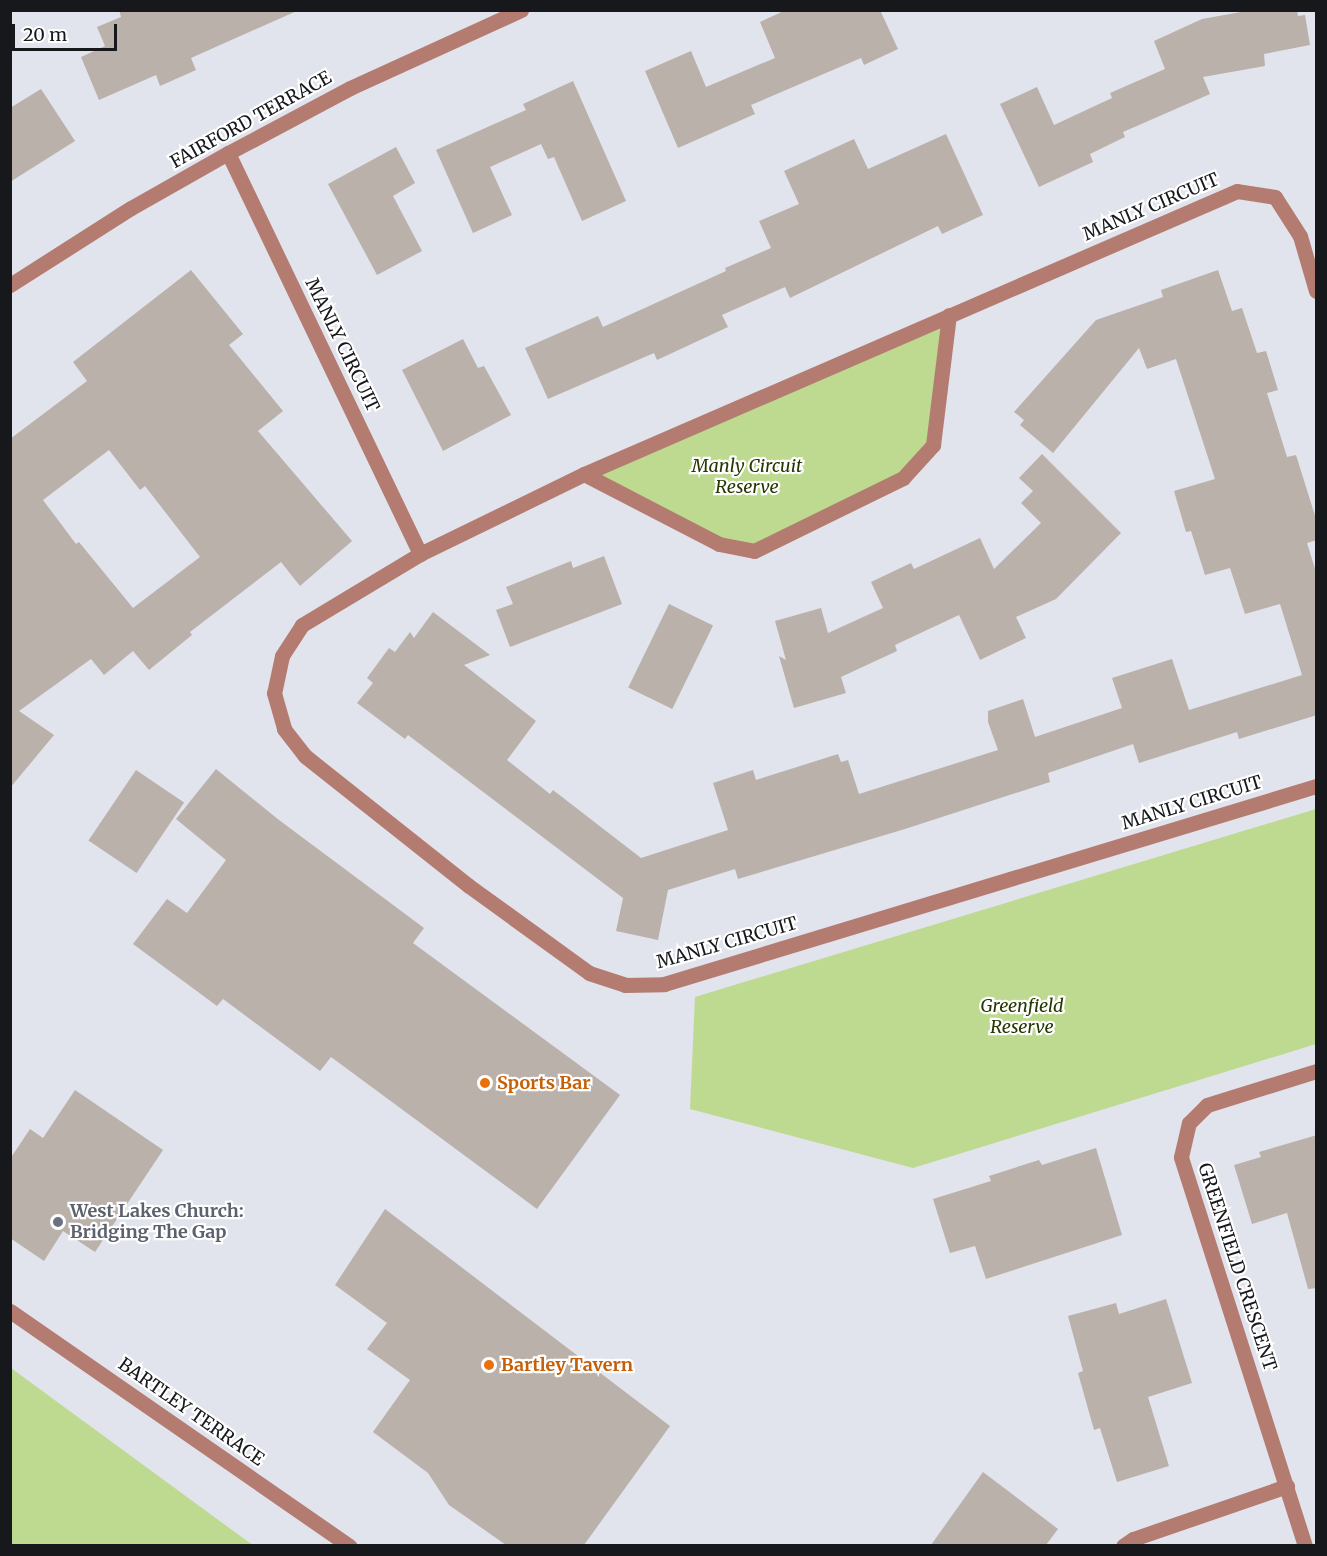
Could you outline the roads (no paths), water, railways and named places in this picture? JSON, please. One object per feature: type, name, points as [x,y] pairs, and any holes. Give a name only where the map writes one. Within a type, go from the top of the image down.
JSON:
[{"type":"street","name":"FAIRFORD TERRACE","points":[[10,285],[131,208],[228,153],[350,88],[521,10]]},
{"type":"street","name":"MANLY CIRCUIT","points":[[228,153],[420,554]]},
{"type":"street","name":"MANLY CIRCUIT","points":[[1317,291],[1300,236],[1275,197],[1237,191],[584,474],[420,554],[303,625],[282,656],[274,693],[284,729],[305,756],[469,886],[589,973],[625,985],[664,984],[1317,786]]},
{"type":"street","points":[[584,474],[719,544],[754,551],[903,478],[933,446],[949,315]]},
{"type":"street","name":"GREENFIELD CRESCENT","points":[[1305,1545],[1182,1157],[1189,1123],[1207,1105],[1317,1071]]},
{"type":"street","name":"BARTLEY TERRACE","points":[[10,1311],[350,1545]]},
{"type":"street","points":[[1123,1545],[1133,1539],[1287,1486]]},
{"type":"place","name":"Sports Bar","points":[[485,1083]]},
{"type":"place","name":"West Lakes Church: Bridging The Gap","points":[[58,1222]]},
{"type":"place","name":"Bartley Tavern","points":[[489,1365]]},
{"type":"park label","name":"Manly Circuit Reserve","points":[[747,477]]},
{"type":"park label","name":"Greenfield Reserve","points":[[1022,1017]]}]
